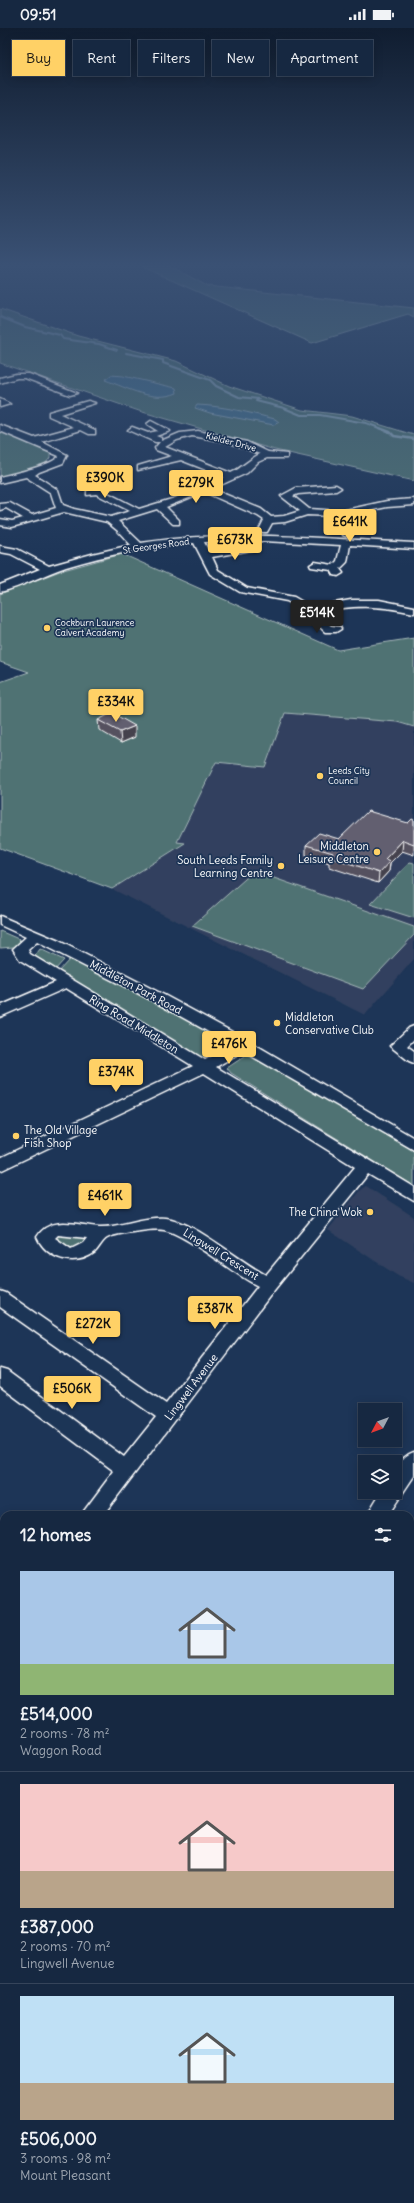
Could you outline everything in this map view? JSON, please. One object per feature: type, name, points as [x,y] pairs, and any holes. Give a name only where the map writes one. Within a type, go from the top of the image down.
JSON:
[{"type":"street","points":[[0,380],[16,376],[26,376],[69,393]]},
{"type":"street","points":[[90,403],[49,415],[92,432]]},
{"type":"street","points":[[148,436],[166,430],[151,424]]},
{"type":"street","points":[[35,441],[82,427]]},
{"type":"street","points":[[0,428],[11,430],[35,441],[60,453],[63,458],[58,463],[30,474],[18,475],[0,480]]},
{"type":"street","name":"Kielder Drive","points":[[162,443],[190,431],[255,447],[266,454]]},
{"type":"street","points":[[134,432],[148,436],[162,443],[159,448],[230,476]]},
{"type":"street","points":[[111,520],[136,511],[178,500],[244,471],[255,460],[266,454],[284,456]]},
{"type":"street","points":[[156,475],[137,466],[180,457]]},
{"type":"street","points":[[30,474],[31,478],[55,492],[57,503],[63,509]]},
{"type":"street","points":[[115,484],[93,492],[136,511]]},
{"type":"street","points":[[285,486],[296,491]]},
{"type":"street","points":[[306,512],[300,505],[286,496],[296,491],[336,488]]},
{"type":"street","points":[[203,489],[219,493],[236,503],[261,512],[268,520]]},
{"type":"street","points":[[268,520],[285,519],[306,512],[336,515],[387,504],[414,502]]},
{"type":"street","points":[[7,505],[31,518]]},
{"type":"street","points":[[157,505],[173,519],[159,518]]},
{"type":"street","points":[[0,522],[12,524],[63,509],[111,520],[117,524],[138,546]]},
{"type":"street","points":[[315,566],[336,570],[350,547],[344,524],[336,515]]},
{"type":"street","points":[[205,556],[262,542],[268,520]]},
{"type":"street","points":[[198,540],[214,572],[244,590],[290,599],[309,610],[328,630],[336,629]]},
{"type":"street","name":"St Georges Road","points":[[0,589],[47,569],[138,546],[198,540],[350,547],[414,546]]},
{"type":"street","points":[[330,553],[350,547],[375,552]]},
{"type":"street","points":[[0,549],[14,551],[47,569]]},
{"type":"street","points":[[309,610],[351,603],[379,603],[413,608]]},
{"type":"street","name":"Middleton Park Road","points":[[0,920],[110,972],[244,1044],[414,1145]]},
{"type":"street","name":"Ring Road Middleton","points":[[36,936],[20,949],[25,957],[414,1194]]},
{"type":"street","points":[[0,1012],[66,983]]},
{"type":"street","points":[[414,1031],[398,1046],[414,1058]]},
{"type":"street","points":[[0,1165],[204,1067],[244,1044]]},
{"type":"street","name":"Lingwell Avenue","points":[[94,1511],[169,1416],[269,1284],[366,1165]]},
{"type":"street","name":"Lingwell Crescent","points":[[101,1233],[140,1225],[166,1224],[189,1234],[249,1274],[269,1284]]},
{"type":"street","points":[[0,1298],[169,1416]]},
{"type":"street","points":[[0,1376],[126,1469]]},
{"type":"street","points":[[402,1478],[414,1460]]},
{"type":"street","points":[[380,1511],[387,1499]]},
{"type":"shaded area","points":[[111,375],[123,376],[176,388],[177,393],[168,396],[159,396],[141,393],[105,380]]},
{"type":"shaded area","points":[[197,405],[237,410],[275,419],[279,422],[274,425],[210,413],[195,408]]},
{"type":"shaded area","name":"South Leeds Family Learning Centre","points":[[285,713],[397,722],[414,727],[414,959],[365,1015],[112,889],[184,844],[177,843],[216,762],[265,767]]},
{"type":"shaded area","points":[[366,1186],[414,1217],[414,1283],[398,1276],[328,1230],[360,1190]]},
{"type":"green space","points":[[4,364],[183,364],[229,386],[302,410],[352,416],[414,435],[414,481],[275,450],[139,411]]},
{"type":"green space","points":[[0,432],[50,451],[50,458],[44,465],[0,477]]},
{"type":"green space","points":[[122,554],[338,650],[414,638],[414,727],[397,722],[285,713],[265,767],[216,762],[177,842],[185,843],[112,889],[0,848],[0,682],[29,672],[0,662],[0,594],[60,571]]},
{"type":"green space","points":[[410,862],[414,863],[414,918],[370,904]]},
{"type":"green space","points":[[254,871],[414,927],[414,935],[363,989],[192,926]]},
{"type":"green space","points":[[0,931],[23,941],[14,947],[0,948]]},
{"type":"green space","points":[[40,949],[64,960],[54,971],[35,956]]},
{"type":"green space","points":[[70,959],[221,1038],[223,1045],[208,1055],[198,1058],[57,973]]},
{"type":"green space","points":[[248,1054],[255,1055],[414,1151],[414,1186],[231,1073],[227,1068]]},
{"type":"green space","points":[[73,1234],[91,1239],[73,1250],[55,1239],[58,1235]]},
{"type":"building","points":[[112,713],[135,726],[120,732],[98,720]]},
{"type":"building","name":"Middleton Leisure Centre","points":[[368,811],[408,823],[412,819],[414,820],[414,844],[403,840],[385,859],[390,861],[379,873],[330,857],[333,853],[306,845],[319,833],[339,839]]},
{"type":"waterway","points":[[167,364],[210,380],[216,386],[239,397],[259,399],[256,401],[284,408],[301,415],[320,415],[366,423],[382,429]]},
{"type":"waterway","points":[[379,428],[390,432],[394,436],[414,439]]},
{"type":"place","name":"Cockburn Laurence Calvert Academy","points":[[47,628]]},
{"type":"place","name":"Leeds City Council","points":[[320,776]]},
{"type":"place","name":"Middleton Leisure Centre","points":[[377,852]]},
{"type":"place","name":"South Leeds Family Learning Centre","points":[[281,866]]},
{"type":"place","name":"Middleton Conservative Club","points":[[277,1023]]},
{"type":"place","name":"The Old Village Fish Shop","points":[[16,1136]]},
{"type":"place","name":"The China Wok","points":[[370,1212]]}]
